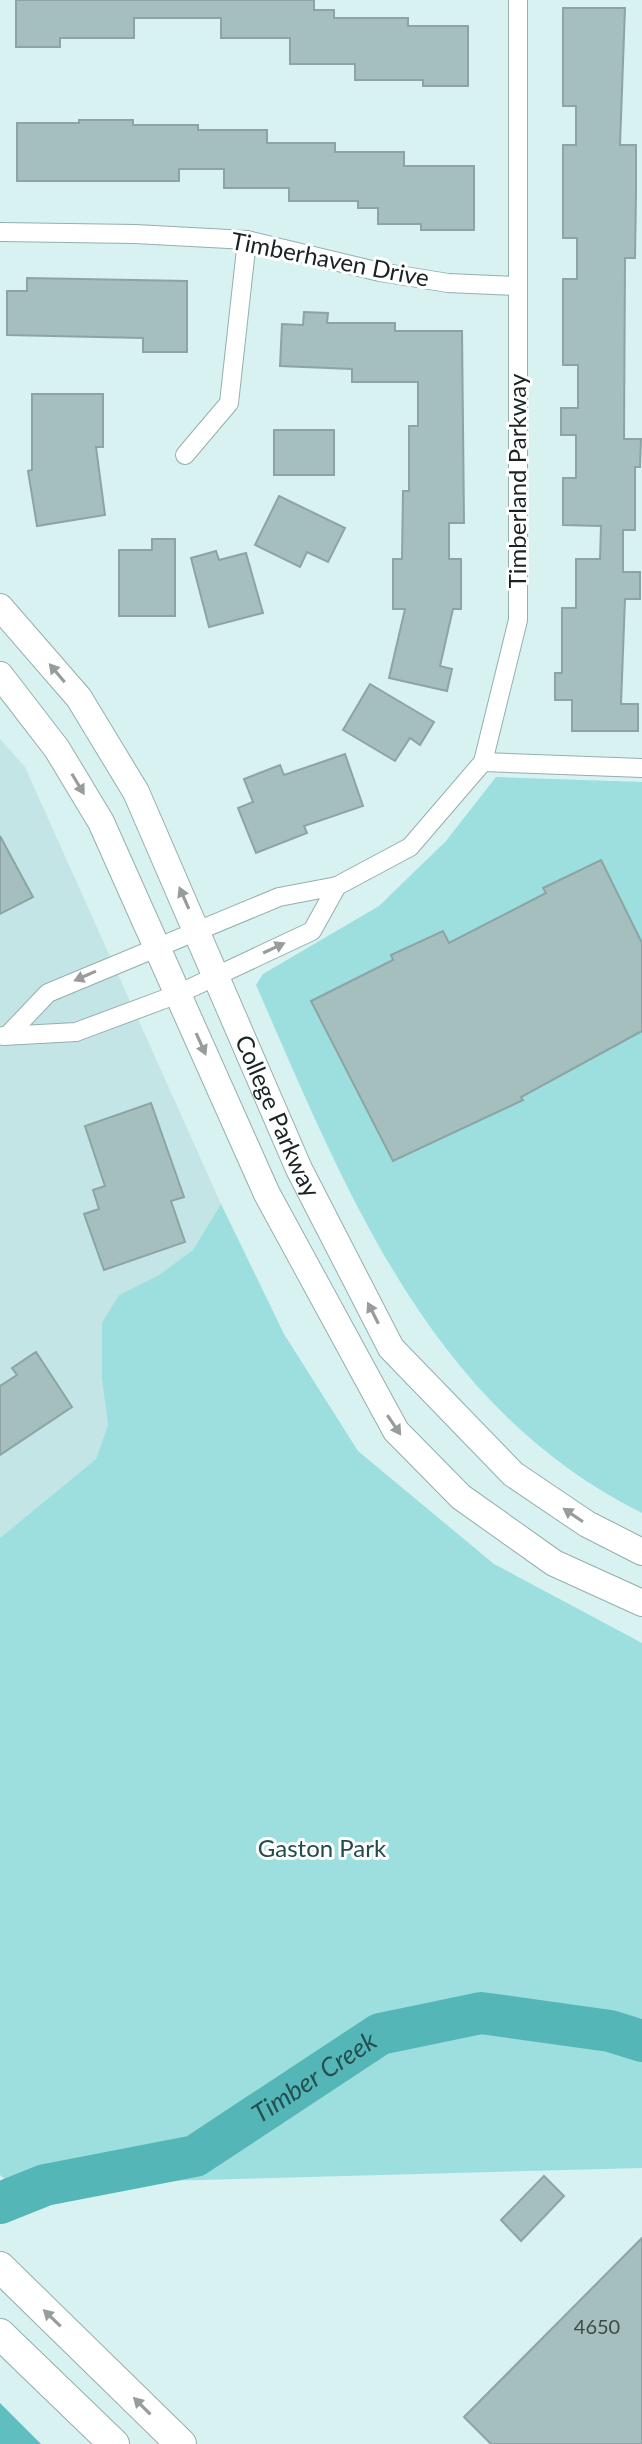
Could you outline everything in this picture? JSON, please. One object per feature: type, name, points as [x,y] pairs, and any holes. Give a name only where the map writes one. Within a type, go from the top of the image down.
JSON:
[{"type":"main road","name":"College Parkway","points":[[0,607],[79,698],[128,779],[198,929],[299,1169],[391,1348],[513,1474],[587,1524],[642,1552]]},
{"type":"main road","name":"College Parkway","points":[[0,675],[57,749],[101,822],[267,1194],[396,1431],[461,1497],[554,1563],[642,1603]]},
{"type":"main road","points":[[361,1369],[391,1348]]},
{"type":"main road","points":[[0,2267],[181,2444]]},
{"type":"main road","points":[[0,2334],[114,2444]]},
{"type":"street","name":"Timberland Parkway","points":[[4,1036],[48,993],[157,945],[279,897],[337,886],[410,847],[483,762],[518,620],[518,0]]},
{"type":"street","name":"Timberhaven Drive","points":[[0,232],[247,240],[380,272],[448,283],[517,286]]},
{"type":"street","points":[[185,455],[229,403],[247,240]]},
{"type":"street","points":[[483,762],[642,768]]},
{"type":"street","points":[[4,1036],[76,1032],[178,994],[312,931],[337,886]]},
{"type":"shaded area","points":[[0,739],[25,767],[221,1204],[193,1250],[159,1275],[119,1295],[102,1380],[108,1425],[96,1459],[0,1538]]},
{"type":"shaded area","points":[[0,2403],[41,2444],[0,2444]]},
{"type":"green space","points":[[496,777],[642,782],[642,1513],[568,1468],[504,1415],[450,1353],[403,1286],[362,1214],[324,1139],[256,985],[263,974],[379,906],[446,841]]},
{"type":"green space","name":"Gaston Park","points":[[221,1204],[284,1334],[358,1451],[494,1564],[642,1643],[642,2168],[11,2185],[0,2175],[0,1538],[96,1459],[108,1425],[102,1380],[102,1323],[119,1295],[159,1275],[193,1250]]},
{"type":"building","points":[[16,0],[314,0],[314,10],[334,10],[334,18],[408,18],[408,26],[468,26],[468,86],[423,86],[423,80],[355,80],[355,64],[290,64],[290,38],[221,38],[221,18],[134,18],[134,38],[60,38],[60,47],[16,47]]},
{"type":"building","points":[[563,8],[625,8],[620,145],[636,145],[636,193],[635,258],[625,258],[624,439],[641,439],[640,467],[635,467],[635,530],[623,530],[623,572],[640,572],[640,599],[625,599],[621,704],[638,704],[638,731],[572,731],[572,700],[555,700],[555,673],[562,673],[562,608],[576,608],[576,559],[600,559],[601,526],[563,525],[563,478],[576,478],[576,435],[561,435],[561,408],[578,408],[578,365],[563,365],[563,279],[577,279],[577,238],[563,238],[563,145],[576,145],[576,106],[563,106]]},
{"type":"building","points":[[79,120],[133,120],[133,125],[198,125],[198,130],[267,130],[267,143],[335,143],[335,152],[404,152],[404,166],[474,166],[474,230],[421,230],[421,224],[378,224],[378,208],[358,208],[358,201],[289,201],[289,188],[224,188],[224,169],[179,169],[179,181],[17,181],[17,123],[79,123]]},
{"type":"building","points":[[27,278],[187,281],[187,352],[143,352],[143,338],[7,335],[7,291],[27,291]]},
{"type":"building","points":[[304,312],[328,313],[327,323],[395,323],[395,331],[462,331],[464,523],[449,523],[449,559],[461,559],[461,609],[453,609],[440,666],[452,669],[447,691],[389,678],[405,609],[393,609],[393,559],[402,559],[403,491],[409,491],[409,426],[418,426],[418,382],[352,382],[352,369],[280,366],[282,324],[303,325]]},
{"type":"building","points":[[32,394],[103,394],[103,447],[96,447],[105,515],[37,526],[28,471],[32,470]]},
{"type":"building","points":[[274,430],[334,430],[334,475],[274,475]]},
{"type":"building","points":[[279,496],[345,528],[328,562],[307,552],[300,567],[255,545]]},
{"type":"building","points":[[152,539],[175,539],[175,616],[119,616],[119,550],[152,550]]},
{"type":"building","points":[[216,551],[219,560],[246,553],[263,613],[209,627],[191,558]]},
{"type":"building","points":[[370,684],[434,722],[420,745],[410,738],[395,761],[343,730]]},
{"type":"building","points":[[345,754],[363,806],[304,826],[307,833],[256,853],[238,808],[253,802],[244,779],[280,765],[284,775]]},
{"type":"building","points":[[0,836],[33,897],[0,914]]},
{"type":"building","points":[[601,860],[642,943],[642,1031],[521,1097],[523,1100],[393,1161],[311,1001],[393,960],[391,955],[443,931],[449,943],[546,893],[543,888]]},
{"type":"building","points":[[151,1103],[184,1197],[171,1201],[185,1242],[104,1270],[84,1214],[99,1209],[93,1190],[105,1186],[85,1126]]},
{"type":"building","points":[[36,1352],[72,1407],[0,1455],[0,1386],[17,1375],[12,1368]]},
{"type":"building","points":[[544,2176],[564,2196],[521,2241],[501,2220]]},
{"type":"building","points":[[642,2238],[642,2444],[491,2444],[464,2417]]},
{"type":"waterway","name":"Timber Creek","points":[[0,2203],[45,2185],[195,2156],[380,2034],[481,2013],[610,2031],[642,2041]]}]
